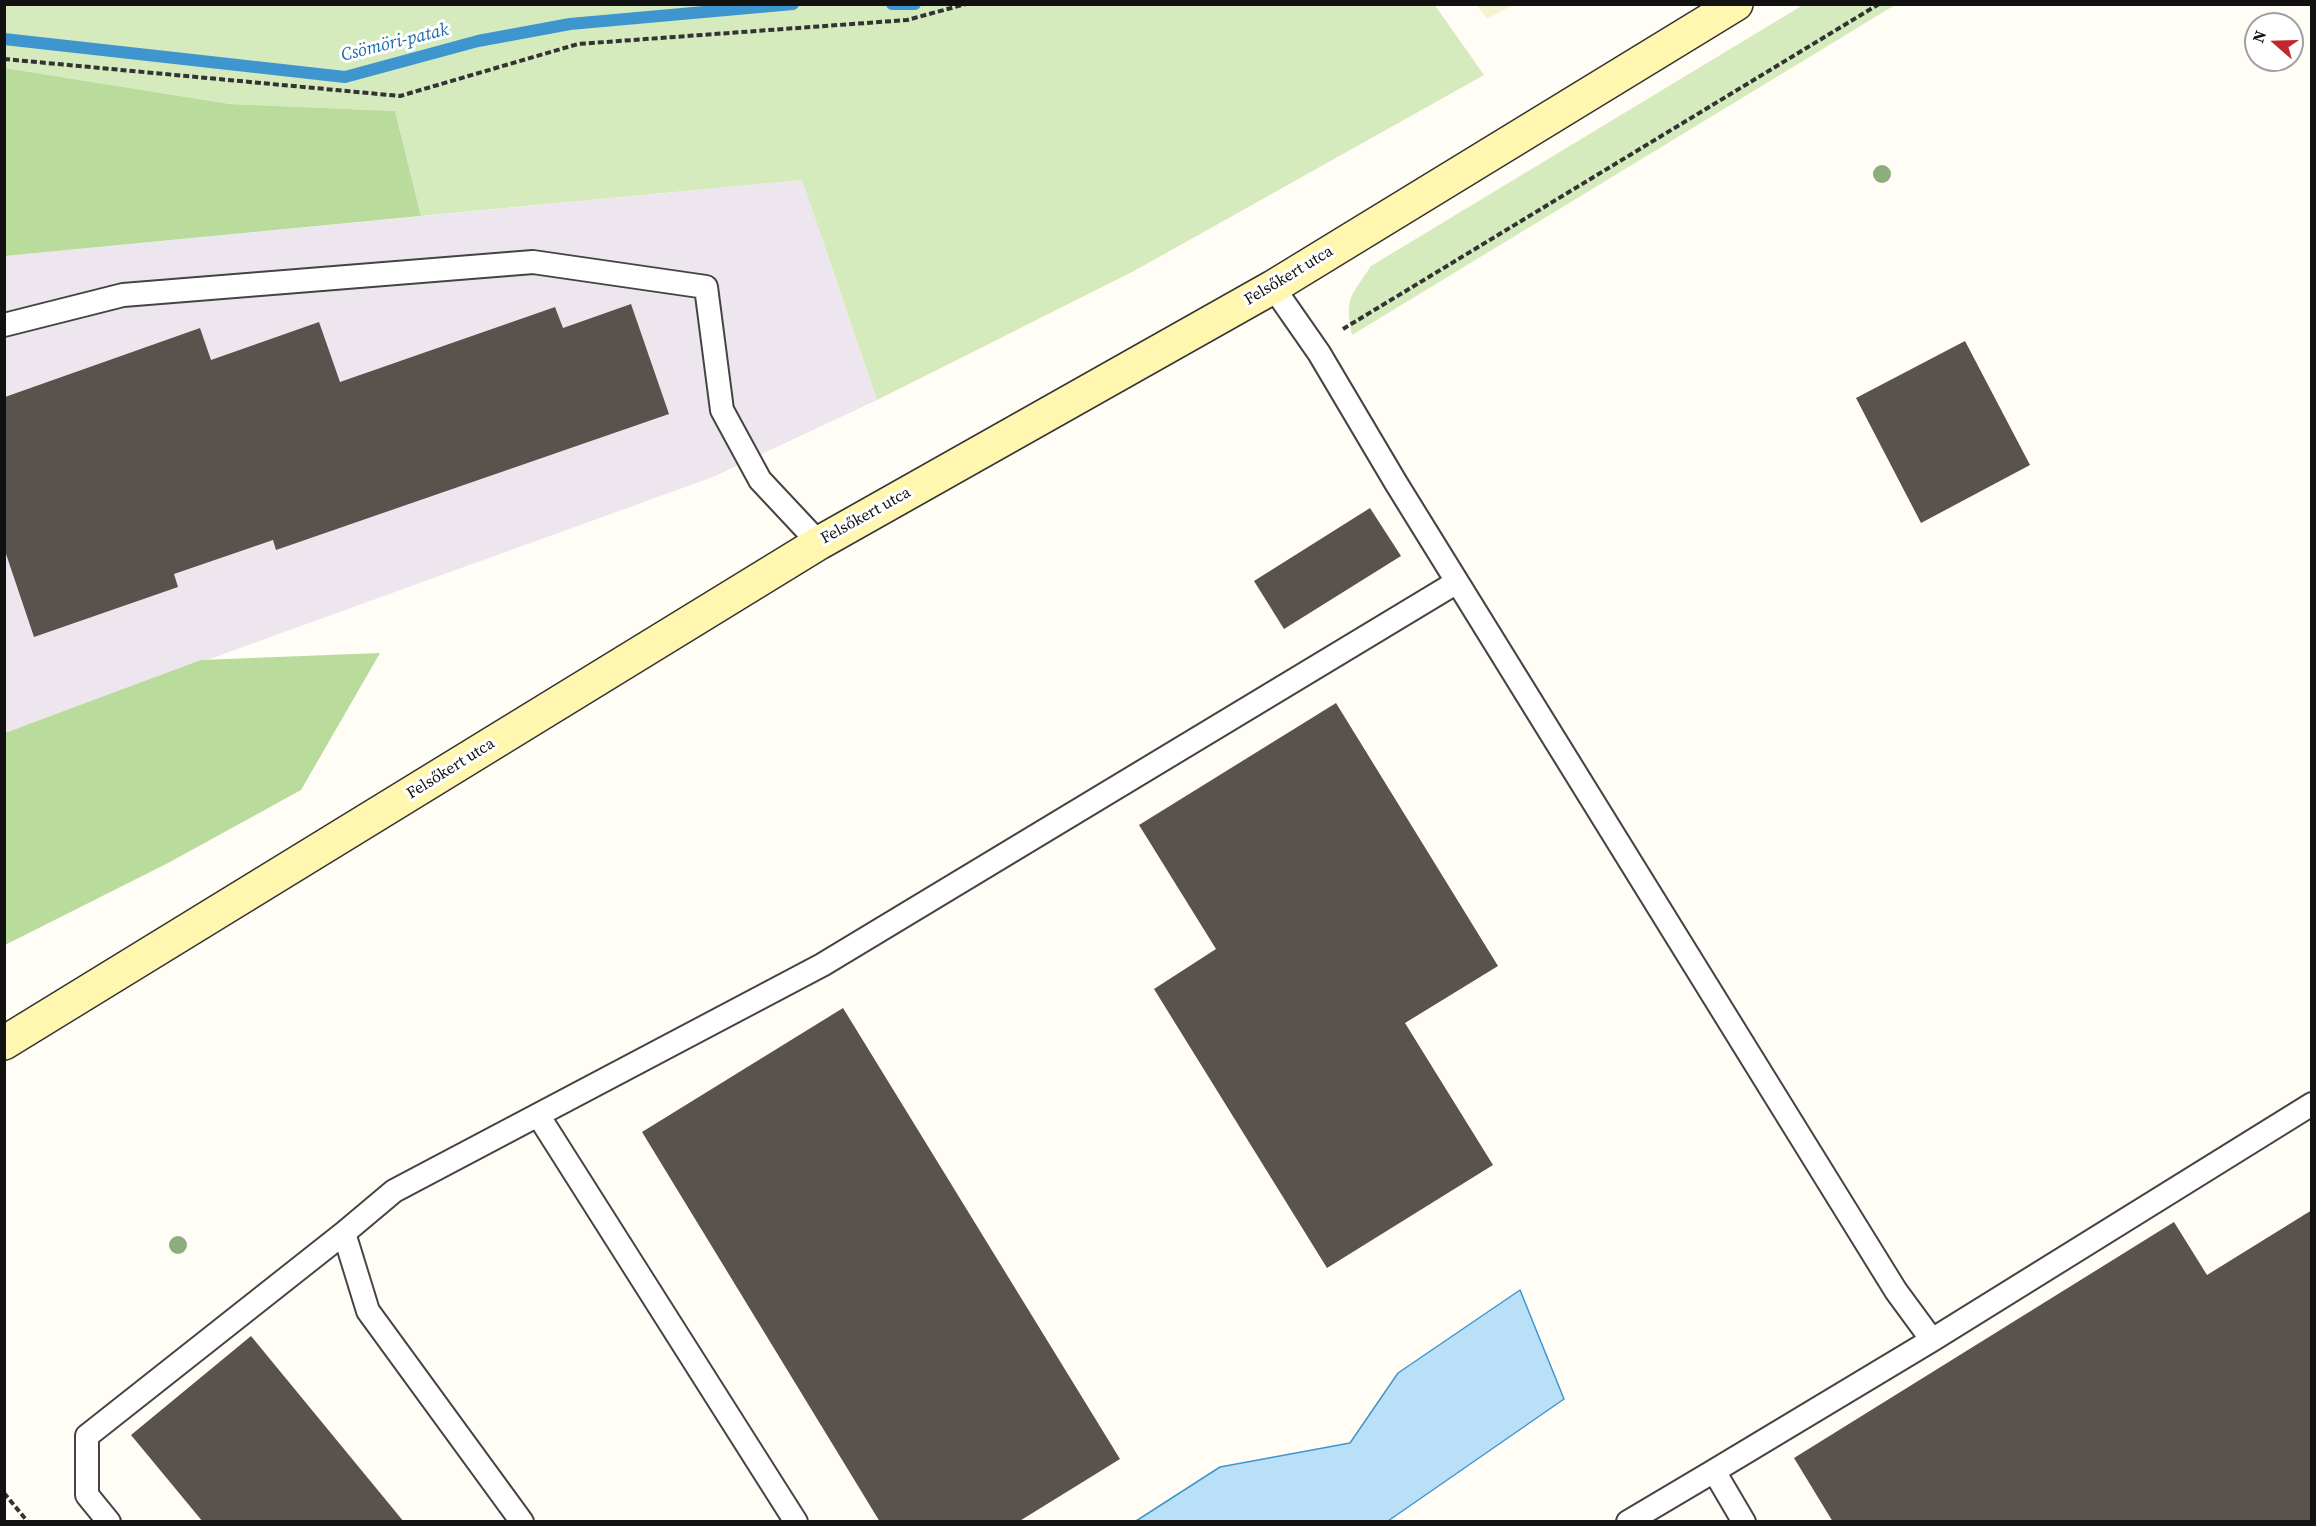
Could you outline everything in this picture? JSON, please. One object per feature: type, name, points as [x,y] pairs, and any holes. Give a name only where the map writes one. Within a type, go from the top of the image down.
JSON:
[{"type":"street","name":"Felsőkert utca","points":[[4,1042],[819,543],[1273,287],[1736,4]]},
{"type":"lane","points":[[4,325],[123,295],[533,262],[706,287],[722,410],[760,480],[819,543]]},
{"type":"lane","points":[[1273,287],[1315,347],[1457,582],[1896,1291],[1932,1340]]},
{"type":"lane","points":[[109,1521],[87,1495],[87,1436],[394,1191],[822,965],[1457,582]]},
{"type":"lane","points":[[1628,1521],[1932,1340],[2312,1104]]},
{"type":"lane","points":[[538,1115],[796,1521]]},
{"type":"lane","points":[[344,1233],[368,1311],[522,1521]]},
{"type":"lane","points":[[1714,1471],[1744,1521]]},
{"type":"path","points":[[4,59],[400,96],[578,44],[907,20],[966,4]]},
{"type":"path","points":[[1315,347],[1879,4]]},
{"type":"path","points":[[4,1493],[28,1521]]},
{"type":"shaded area","points":[[1477,5],[1513,5],[1487,19]]},
{"type":"shaded area","points":[[802,180],[877,400],[713,477],[5,733],[5,256]]},
{"type":"green space","points":[[1434,4],[1484,75],[1134,271],[877,400],[802,180],[421,216],[395,111],[230,104],[5,68],[4,5]]},
{"type":"green space","points":[[1803,5],[1895,5],[1352,335],[1349,305],[1354,291],[1371,266]]},
{"type":"green space","points":[[5,68],[230,104],[395,111],[421,216],[5,256]]},
{"type":"green space","points":[[380,653],[301,790],[170,862],[5,945],[5,733],[201,660]]},
{"type":"water","points":[[1520,1290],[1564,1399],[1388,1521],[1136,1521],[1220,1467],[1350,1443],[1398,1373]]},
{"type":"building","points":[[631,304],[669,414],[276,550],[273,540],[174,574],[178,587],[34,637],[5,551],[5,397],[200,328],[211,360],[319,322],[340,382],[555,307],[563,328]]},
{"type":"building","points":[[1965,341],[2030,465],[1921,523],[1856,398]]},
{"type":"building","points":[[1370,508],[1401,556],[1284,629],[1254,581]]},
{"type":"building","points":[[1336,703],[1498,966],[1405,1023],[1493,1165],[1327,1268],[1154,989],[1216,949],[1139,825]]},
{"type":"building","points":[[843,1008],[1120,1459],[1018,1522],[880,1522],[642,1132]]},
{"type":"building","points":[[2312,1210],[2312,1522],[1833,1522],[1794,1458],[2174,1222],[2207,1275]]},
{"type":"building","points":[[251,1336],[404,1522],[203,1522],[131,1435]]},
{"type":"waterway","name":"Csömöri-patak","points":[[4,39],[345,77],[478,41],[570,24],[793,4]]},
{"type":"waterway","name":"Csömöri-patak","points":[[892,4],[915,4]]}]
